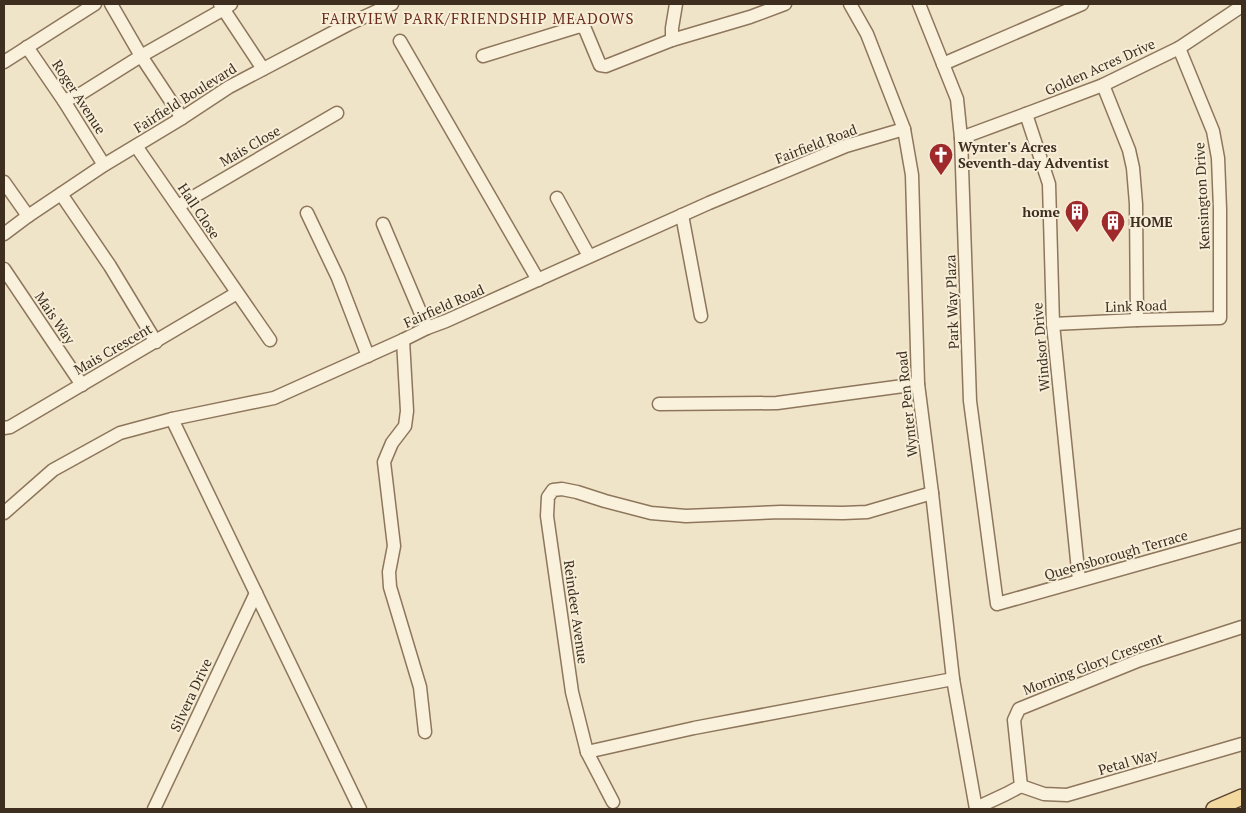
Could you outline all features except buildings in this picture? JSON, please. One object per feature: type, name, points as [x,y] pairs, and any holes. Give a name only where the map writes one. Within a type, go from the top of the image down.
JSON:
[{"type":"main road","points":[[1214,809],[1242,797]]},
{"type":"street","points":[[4,62],[96,4]]},
{"type":"street","points":[[111,4],[141,56],[182,118]]},
{"type":"street","name":"Fairfield Boulevard","points":[[4,234],[104,165],[229,87],[348,24],[392,4]]},
{"type":"street","points":[[672,40],[676,4]]},
{"type":"street","points":[[483,56],[580,26],[585,29],[600,65],[606,66],[672,40],[750,17],[785,4]]},
{"type":"street","name":"Wynter Pen Road","points":[[850,4],[867,34],[904,129],[912,175],[918,384],[953,679],[976,808]]},
{"type":"street","name":"Park Way Plaza","points":[[919,4],[957,99],[961,138],[970,402],[997,604]]},
{"type":"street","points":[[943,64],[1082,4]]},
{"type":"street","points":[[64,101],[82,93],[225,6],[263,69]]},
{"type":"street","name":"Golden Acres Drive","points":[[961,138],[1103,85],[1179,48],[1242,6]]},
{"type":"street","points":[[400,41],[538,280]]},
{"type":"street","name":"Roger Avenue","points":[[27,47],[104,165]]},
{"type":"street","name":"Kensington Drive","points":[[1179,48],[1213,131],[1218,158],[1220,318]]},
{"type":"street","points":[[1103,85],[1129,150],[1133,168],[1136,204],[1137,320]]},
{"type":"street","name":"Mais Close","points":[[178,206],[337,113]]},
{"type":"street","name":"Windsor Drive","points":[[1026,114],[1049,184],[1053,324],[1079,580]]},
{"type":"street","name":"Fairfield Road","points":[[4,513],[53,470],[120,433],[172,419],[274,398],[427,328],[682,216],[846,146],[904,129]]},
{"type":"street","name":"Hall Close","points":[[136,146],[270,340]]},
{"type":"street","points":[[4,182],[28,216]]},
{"type":"street","points":[[61,194],[110,266],[156,342]]},
{"type":"street","points":[[557,198],[589,256]]},
{"type":"street","points":[[307,213],[338,278],[368,356]]},
{"type":"street","points":[[682,216],[701,316]]},
{"type":"street","points":[[383,224],[427,328]]},
{"type":"street","name":"Mais Way","points":[[4,269],[82,385]]},
{"type":"street","name":"Mais Crescent","points":[[4,428],[10,427],[237,293]]},
{"type":"street","name":"Link Road","points":[[1053,324],[1220,318]]},
{"type":"street","points":[[403,340],[407,411],[405,426],[392,443],[384,462],[394,546],[388,572],[390,587],[420,687],[425,732]]},
{"type":"street","points":[[659,404],[777,403],[918,384]]},
{"type":"street","points":[[172,419],[360,809]]},
{"type":"street","name":"Reindeer Avenue","points":[[587,752],[572,692],[547,516],[548,498],[553,490],[562,489],[578,492],[651,513],[686,516],[781,512],[843,514],[867,512],[932,493]]},
{"type":"street","name":"Queensborough Terrace","points":[[997,604],[1242,535]]},
{"type":"street","name":"Silvera Drive","points":[[154,809],[256,593]]},
{"type":"street","name":"Morning Glory Crescent","points":[[1021,786],[1014,720],[1020,709],[1140,660],[1242,627]]},
{"type":"street","points":[[612,802],[587,752],[694,728],[953,679]]},
{"type":"street","name":"Petal Way","points":[[1021,786],[1044,794],[1067,795],[1242,744]]},
{"type":"street","points":[[976,808],[1021,786]]},
{"type":"place","name":"Wynter's Acres Seventh-day Adventist","points":[[941,176]]},
{"type":"place","name":"home","points":[[1077,233]]},
{"type":"place","name":"HOME","points":[[1113,243]]},
{"type":"district","name":"FAIRVIEW PARK/FRIENDSHIP MEADOWS","points":[[478,19]]}]
